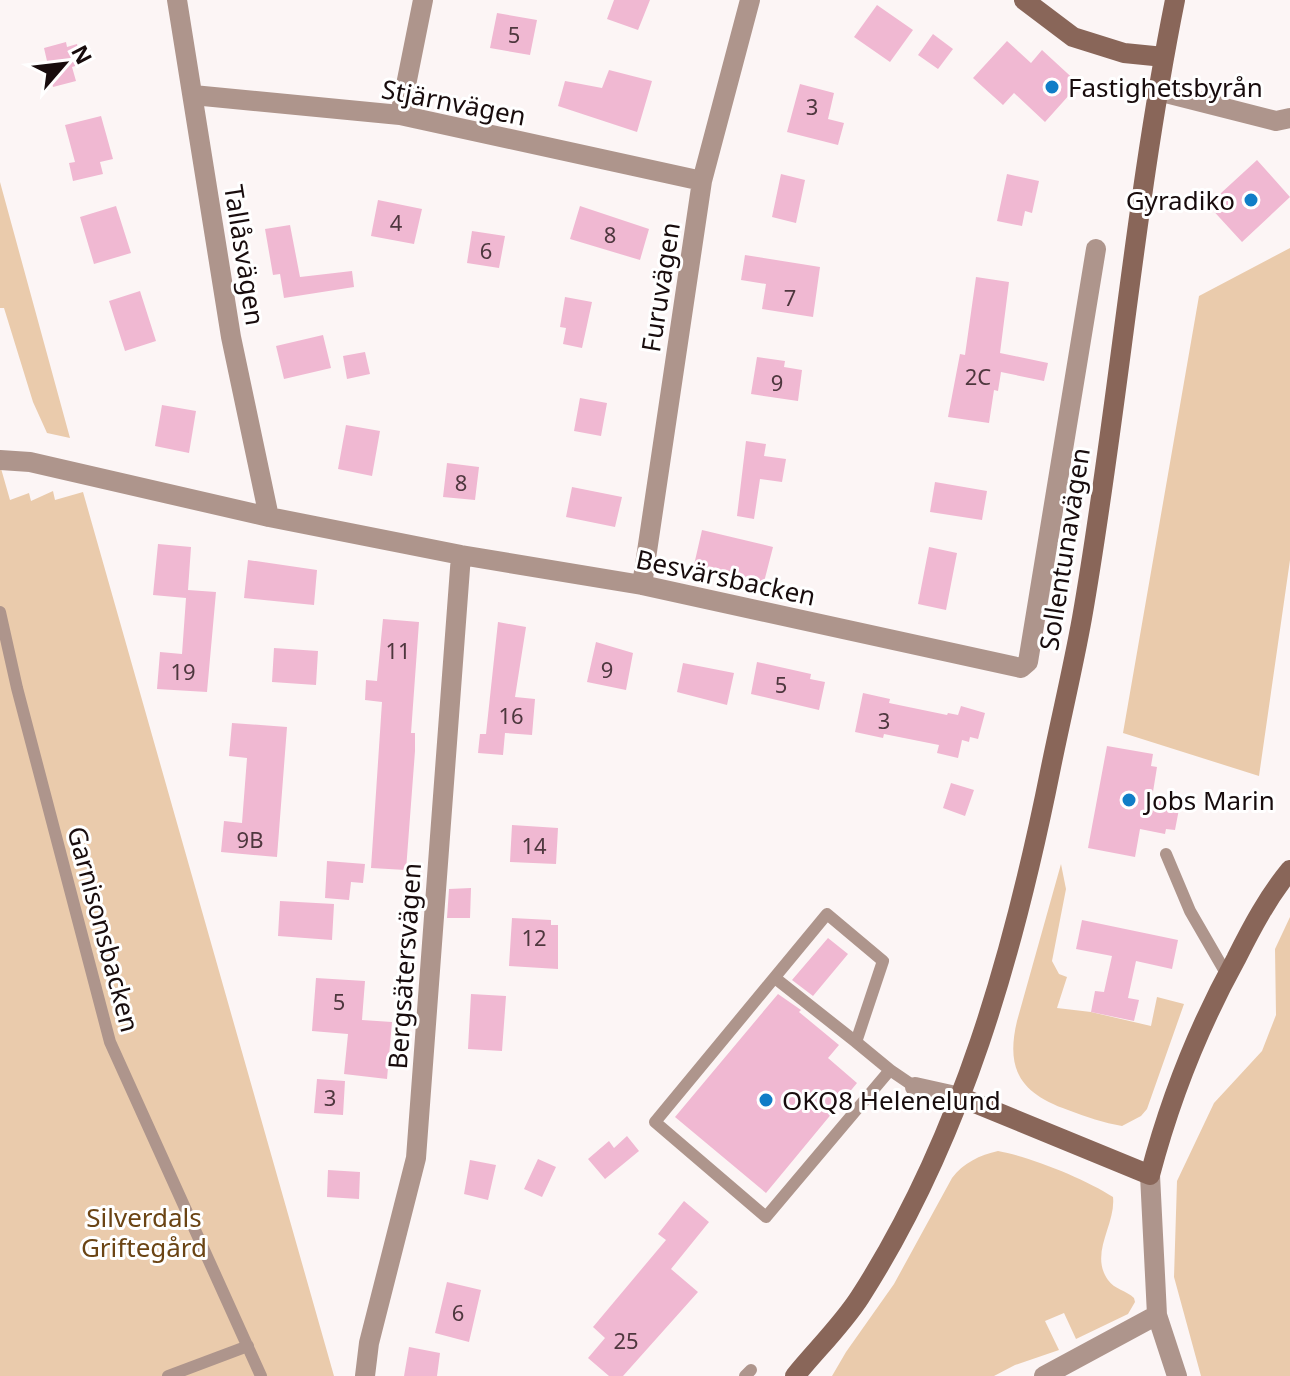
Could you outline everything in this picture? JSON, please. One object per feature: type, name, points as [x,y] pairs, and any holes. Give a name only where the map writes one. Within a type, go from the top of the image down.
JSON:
[{"type":"street","name":"Tallåsvägen","points":[[177,0],[231,337],[269,517]]},
{"type":"street","points":[[400,115],[423,0]]},
{"type":"street","name":"Furuvägen","points":[[642,585],[702,181],[750,0]]},
{"type":"street","points":[[1024,0],[1073,37],[1124,53],[1164,57]]},
{"type":"street","name":"Sollentunavägen","points":[[795,1376],[857,1301],[924,1182],[960,1097],[1029,877],[1082,618],[1158,91],[1175,0]]},
{"type":"street","points":[[1158,91],[1276,121],[1290,118]]},
{"type":"street","name":"Stjärnvägen","points":[[193,95],[400,115],[702,181]]},
{"type":"street","name":"Besvärsbacken","points":[[0,460],[30,462],[269,517],[461,555],[642,585],[1021,668],[1028,662],[1096,249]]},
{"type":"street","name":"Bergsätersvägen","points":[[365,1376],[369,1343],[416,1158],[461,555]]},
{"type":"street","points":[[1177,1376],[1157,1315],[1150,1175],[1174,1091],[1208,1011],[1269,896],[1290,870]]},
{"type":"street","points":[[915,1087],[960,1097],[1150,1175]]},
{"type":"street","points":[[1044,1376],[1157,1315]]},
{"type":"lane","name":"Garnisonsbacken","points":[[0,612],[110,1042],[261,1376]]},
{"type":"lane","points":[[1166,854],[1190,911],[1227,975]]},
{"type":"lane","points":[[856,1042],[883,961],[827,914],[655,1122],[766,1217],[890,1070]]},
{"type":"lane","points":[[775,978],[915,1087]]},
{"type":"lane","points":[[168,1376],[248,1346]]},
{"type":"green space","points":[[0,182],[70,438],[47,433],[33,402],[4,308],[0,308]]},
{"type":"green space","points":[[1290,248],[1290,560],[1259,776],[1123,733],[1199,296]]},
{"type":"green space","name":"Silverdals Griftegård","points":[[0,465],[10,500],[29,493],[31,501],[53,491],[55,500],[83,492],[334,1376],[0,1376]]},
{"type":"green space","points":[[1061,864],[1066,889],[1052,961],[1059,974],[1067,977],[1057,1008],[1091,1012],[1151,1026],[1157,997],[1184,1004],[1147,1109],[1141,1116],[1122,1126],[1052,1104],[1028,1088],[1016,1067],[1013,1054],[1017,1021]]},
{"type":"green space","points":[[1290,917],[1290,1376],[1201,1376],[1174,1277],[1177,1181],[1214,1103],[1262,1051],[1276,1015],[1275,949]]},
{"type":"green space","points":[[998,1151],[1057,1170],[1113,1197],[1101,1260],[1108,1280],[1134,1298],[1128,1314],[1076,1339],[1064,1313],[1045,1321],[1059,1350],[1015,1365],[994,1376],[832,1376],[894,1284],[952,1178],[972,1160]]},
{"type":"building","points":[[614,0],[650,0],[638,30],[607,19]]},
{"type":"building","points":[[877,5],[913,30],[890,62],[854,37]]},
{"type":"building","points":[[497,13],[537,20],[530,55],[490,48]]},
{"type":"building","points":[[933,34],[953,49],[938,69],[918,55]]},
{"type":"building","points":[[1007,41],[1031,63],[1042,50],[1079,84],[1045,122],[1014,93],[1003,105],[973,78]]},
{"type":"building","points":[[66,42],[67,47],[77,44],[82,64],[72,67],[76,81],[53,87],[44,48]]},
{"type":"building","points":[[609,70],[652,81],[637,132],[558,106],[565,81],[602,88]]},
{"type":"building","points":[[800,84],[834,93],[828,119],[844,123],[838,145],[787,132]]},
{"type":"building","points":[[101,116],[113,159],[100,162],[103,174],[73,181],[69,163],[75,162],[65,125]]},
{"type":"building","points":[[1257,160],[1290,197],[1242,242],[1208,205]]},
{"type":"building","points":[[781,174],[805,180],[796,223],[772,217]]},
{"type":"building","points":[[1007,174],[1039,181],[1032,213],[1025,211],[1022,226],[997,221]]},
{"type":"building","points":[[378,200],[422,209],[414,244],[371,236]]},
{"type":"building","points":[[116,206],[131,253],[94,264],[80,217]]},
{"type":"building","points":[[580,206],[649,229],[640,260],[570,239]]},
{"type":"building","points":[[290,225],[300,277],[352,271],[354,287],[284,298],[280,274],[273,275],[265,229]]},
{"type":"building","points":[[472,231],[505,236],[499,268],[467,263]]},
{"type":"building","points":[[745,255],[820,267],[813,317],[762,309],[766,284],[741,280]]},
{"type":"building","points":[[976,277],[1009,282],[1000,353],[1048,363],[1044,381],[1001,372],[998,391],[994,390],[989,423],[948,417],[960,354],[965,355]]},
{"type":"building","points":[[140,291],[156,341],[125,351],[109,301]]},
{"type":"building","points":[[565,297],[592,302],[582,348],[563,344],[566,328],[560,327]]},
{"type":"building","points":[[323,335],[331,368],[284,379],[276,346]]},
{"type":"building","points":[[365,352],[370,374],[347,379],[343,356]]},
{"type":"building","points":[[757,357],[785,361],[784,367],[802,370],[798,401],[751,394]]},
{"type":"building","points":[[580,398],[607,403],[601,436],[574,431]]},
{"type":"building","points":[[162,405],[196,411],[189,453],[155,446]]},
{"type":"building","points":[[346,425],[380,431],[372,476],[338,469]]},
{"type":"building","points":[[746,441],[766,444],[764,456],[786,459],[782,482],[760,479],[754,519],[737,516]]},
{"type":"building","points":[[447,463],[479,467],[475,500],[443,497]]},
{"type":"building","points":[[935,482],[987,491],[982,520],[930,512]]},
{"type":"building","points":[[572,487],[622,497],[615,527],[566,517]]},
{"type":"building","points":[[702,530],[773,547],[764,582],[694,565]]},
{"type":"building","points":[[158,544],[191,547],[188,590],[216,592],[207,692],[157,689],[160,652],[182,654],[186,598],[153,595]]},
{"type":"building","points":[[929,547],[957,553],[946,610],[918,604]]},
{"type":"building","points":[[248,560],[317,570],[314,605],[244,598]]},
{"type":"building","points":[[383,619],[419,622],[411,733],[415,733],[415,751],[406,870],[371,868],[382,702],[365,700],[366,680],[377,681]]},
{"type":"building","points":[[498,622],[526,627],[515,697],[535,699],[532,735],[505,733],[503,755],[478,753],[480,734],[486,734]]},
{"type":"building","points":[[596,642],[633,653],[626,690],[587,682]]},
{"type":"building","points":[[274,648],[318,651],[316,685],[272,682]]},
{"type":"building","points":[[757,662],[811,674],[810,679],[825,682],[819,710],[751,694]]},
{"type":"building","points":[[683,663],[734,673],[727,705],[677,692]]},
{"type":"building","points":[[863,693],[890,699],[889,703],[947,715],[958,715],[961,706],[985,713],[978,739],[970,737],[969,742],[962,740],[958,758],[937,753],[939,745],[884,734],[883,738],[855,732]]},
{"type":"building","points":[[232,723],[287,727],[277,857],[221,852],[224,821],[242,823],[247,758],[229,756]]},
{"type":"building","name":"Jobs Marin","points":[[1107,746],[1153,754],[1151,766],[1157,767],[1152,798],[1171,802],[1170,807],[1179,809],[1175,830],[1166,829],[1165,834],[1140,829],[1135,857],[1088,848]]},
{"type":"building","points":[[951,783],[974,790],[965,816],[943,808]]},
{"type":"building","points":[[512,825],[558,828],[556,864],[510,862]]},
{"type":"building","points":[[327,861],[365,864],[363,883],[351,882],[349,900],[325,898]]},
{"type":"building","points":[[471,888],[470,918],[447,918],[449,889]]},
{"type":"building","points":[[280,901],[334,904],[332,940],[278,936]]},
{"type":"building","points":[[512,918],[551,920],[551,925],[558,925],[558,969],[509,966]]},
{"type":"building","points":[[1082,920],[1178,940],[1172,969],[1136,961],[1128,998],[1139,1000],[1134,1021],[1091,1012],[1095,991],[1104,992],[1112,956],[1076,949]]},
{"type":"building","points":[[828,938],[848,954],[813,996],[792,980]]},
{"type":"building","points":[[316,978],[365,981],[362,1020],[392,1022],[387,1079],[344,1074],[348,1034],[312,1031]]},
{"type":"building","points":[[471,994],[506,996],[502,1051],[468,1049]]},
{"type":"building","name":"OKQ8 Helenelund","points":[[778,994],[801,1010],[799,1012],[839,1045],[828,1058],[857,1083],[766,1193],[675,1117]]},
{"type":"building","points":[[317,1079],[345,1081],[343,1115],[314,1113]]},
{"type":"building","points":[[627,1136],[639,1151],[605,1179],[588,1159],[609,1141],[614,1148]]},
{"type":"building","points":[[538,1159],[556,1167],[542,1197],[524,1189]]},
{"type":"building","points":[[470,1160],[496,1165],[488,1200],[464,1194]]},
{"type":"building","points":[[328,1170],[360,1172],[359,1199],[327,1197]]},
{"type":"building","points":[[684,1201],[709,1222],[671,1269],[698,1292],[623,1376],[609,1376],[588,1358],[605,1338],[593,1327],[666,1240],[658,1234]]},
{"type":"building","points":[[447,1282],[481,1290],[469,1342],[435,1333]]},
{"type":"building","points":[[409,1347],[440,1353],[437,1376],[404,1376]]},
{"type":"place","name":"Fastighetsbyrån","points":[[1052,87]]},
{"type":"place","name":"Gyradiko","points":[[1251,200]]},
{"type":"place","name":"Jobs Marin","points":[[1129,800]]},
{"type":"place","name":"OKQ8 Helenelund","points":[[766,1100]]}]
